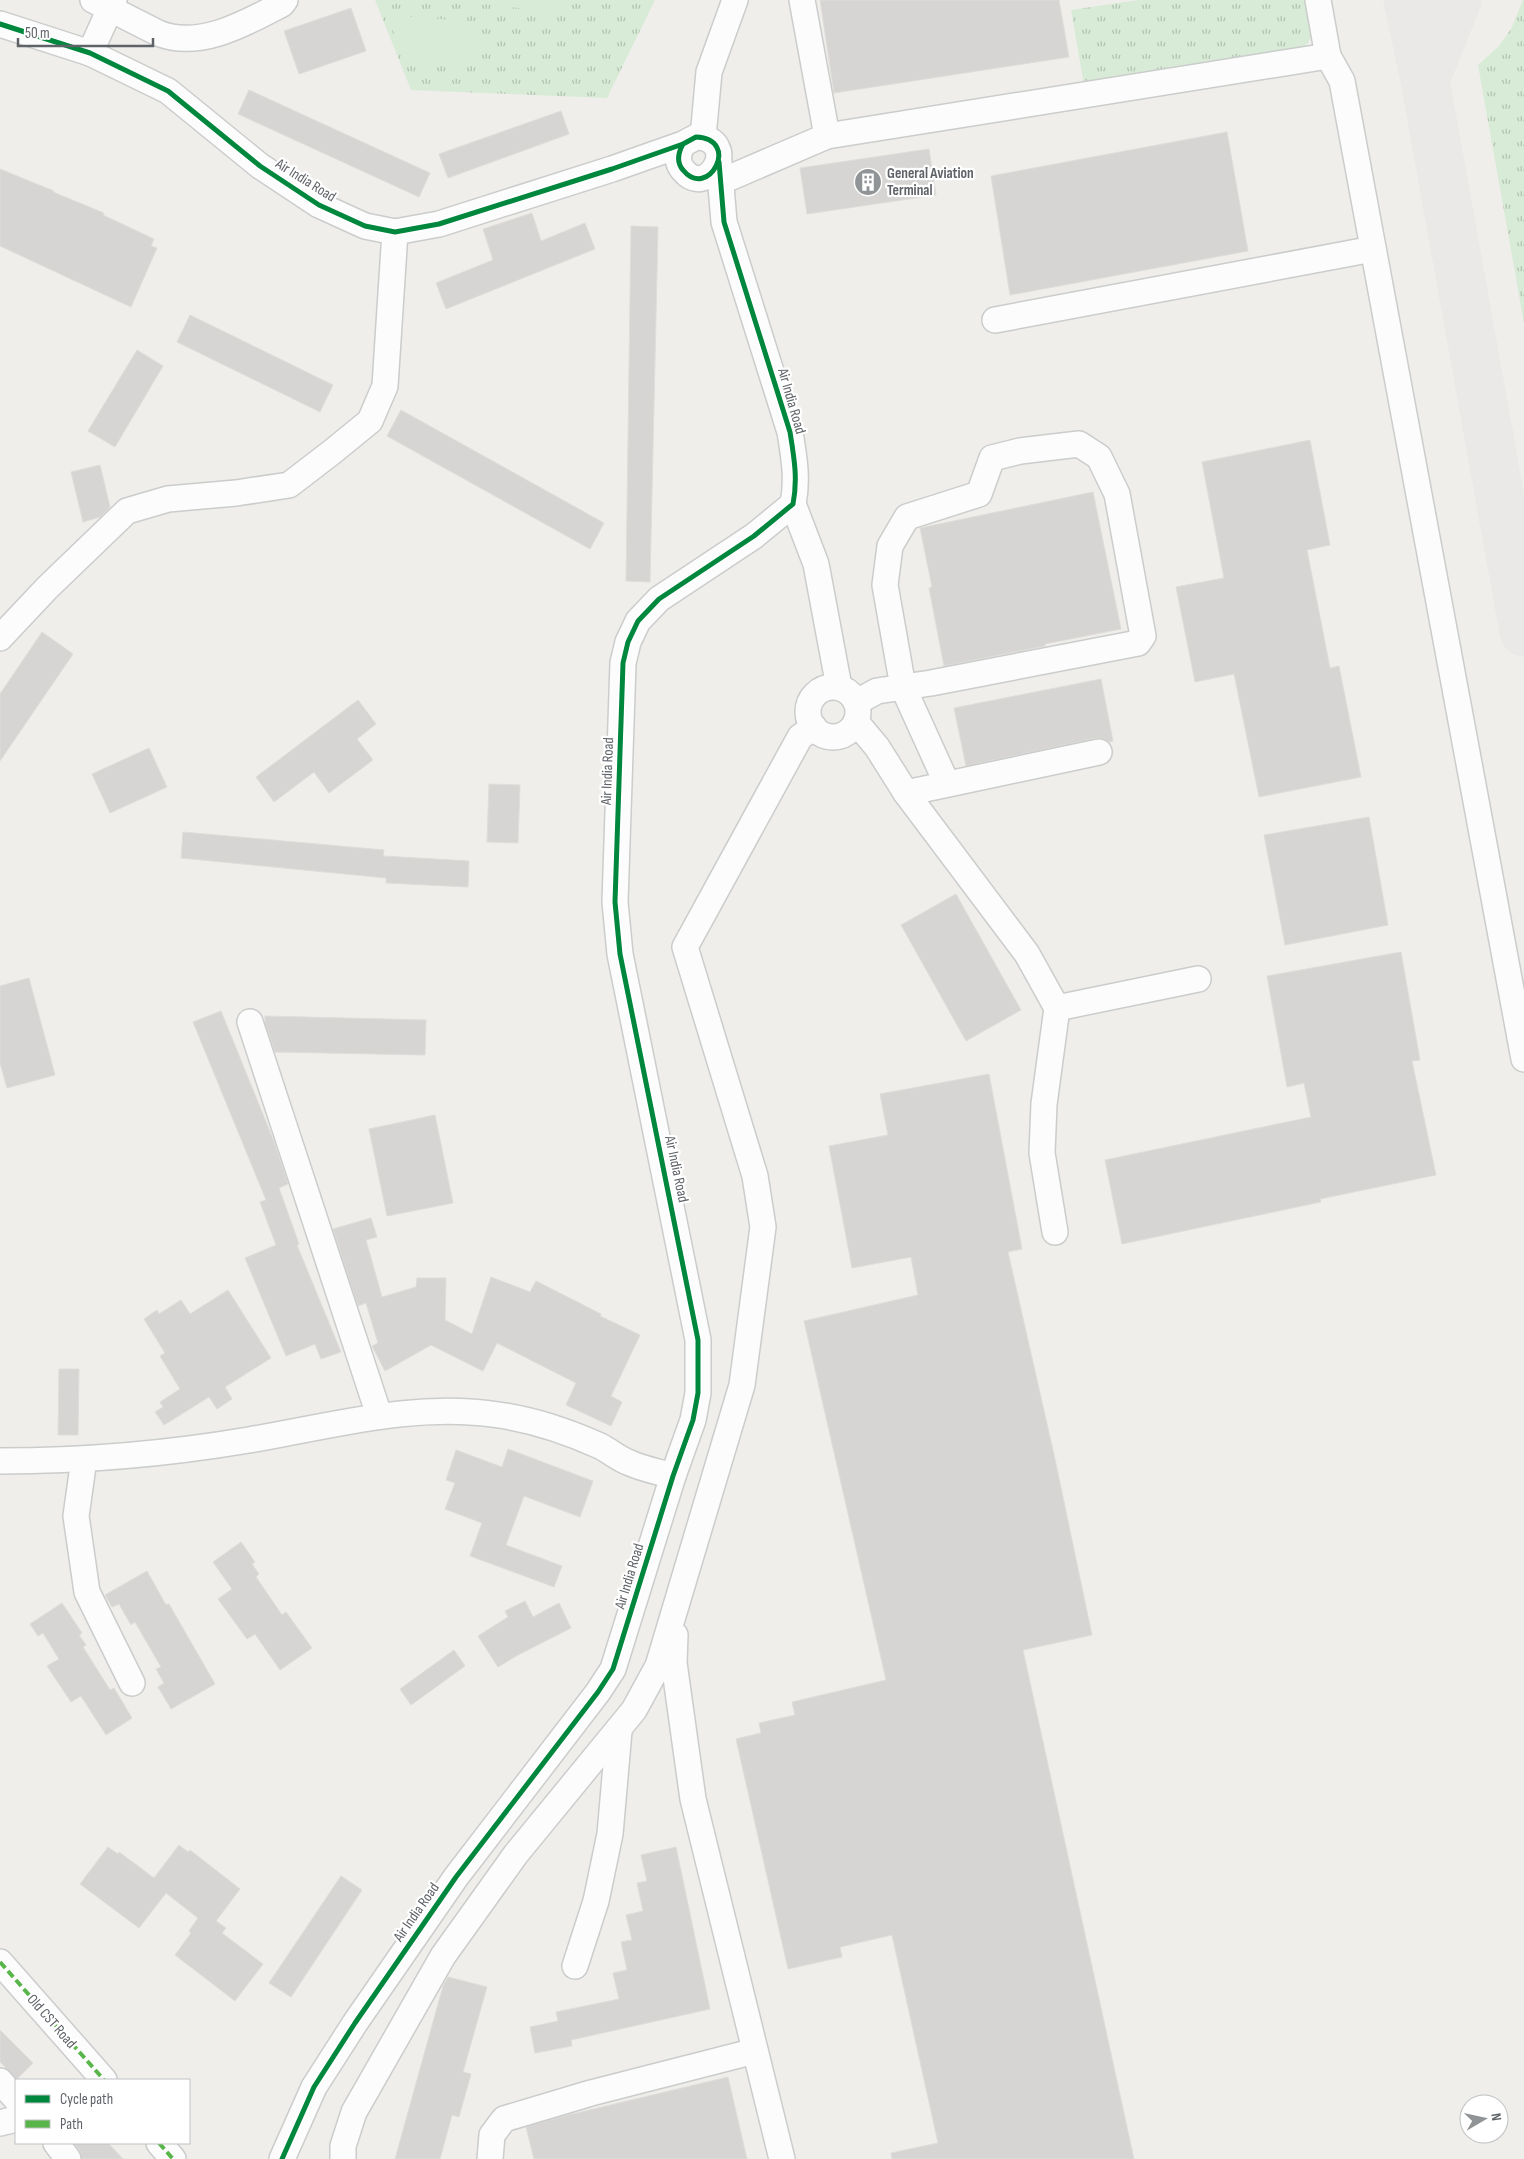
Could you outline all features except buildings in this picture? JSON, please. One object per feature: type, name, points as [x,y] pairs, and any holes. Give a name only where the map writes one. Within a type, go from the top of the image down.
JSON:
[{"type":"street","points":[[90,53],[106,3],[168,38],[184,39],[206,36],[246,23],[282,4],[285,0]]},
{"type":"street","points":[[685,172],[678,157],[693,141],[709,72],[734,0]]},
{"type":"street","points":[[802,0],[827,136]]},
{"type":"street","points":[[1318,0],[1328,56],[1342,81],[1524,1059]]},
{"type":"street","name":"Air India Road","points":[[0,24],[90,53],[168,91],[260,166],[319,206],[365,226],[395,232],[439,224],[693,141],[714,144],[719,156],[724,222],[790,432],[796,468],[793,504],[754,536],[659,599],[638,621],[628,642],[623,663],[615,902],[620,954],[698,1340],[698,1393],[693,1420],[673,1476],[613,1668],[598,1692],[456,1877],[355,2023],[314,2087],[282,2159]]},
{"type":"street","points":[[720,172],[827,136],[1328,56]]},
{"type":"street","name":"Air India Road","points":[[612,169],[685,172],[692,177],[704,178],[713,172],[720,172]]},
{"type":"street","name":"Air India Road","points":[[685,172],[724,222]]},
{"type":"street","points":[[0,638],[47,588],[127,511],[168,499],[236,493],[288,485],[370,421],[385,386],[395,232]]},
{"type":"street","points":[[995,320],[1373,250]]},
{"type":"street","points":[[851,704],[877,691],[903,687],[1138,643],[1143,636],[1117,494],[1100,456],[1079,444],[1020,451],[992,458],[979,494],[907,517],[890,546],[885,585],[903,687],[947,784]]},
{"type":"street","points":[[793,504],[816,564],[851,704],[850,732],[836,737],[820,734],[814,727],[808,710],[813,697],[819,691],[829,687],[851,704],[906,794],[1027,954],[1057,1008],[1044,1104],[1042,1153],[1055,1232]]},
{"type":"street","points":[[343,2159],[343,2146],[354,2112],[443,1956],[516,1854],[634,1710],[658,1666],[742,1385],[763,1227],[755,1176],[685,947],[800,737],[814,727]]},
{"type":"street","points":[[906,794],[1099,752]]},
{"type":"street","points":[[1057,1008],[1198,980]]},
{"type":"street","points":[[250,1022],[379,1415]]},
{"type":"street","points":[[0,1461],[84,1459],[139,1455],[248,1440],[379,1415],[444,1410],[500,1415],[547,1426],[601,1447],[630,1463],[673,1476]]},
{"type":"street","points":[[84,1459],[76,1516],[87,1592],[132,1683]]},
{"type":"street","points":[[676,1608],[674,1663],[693,1799],[782,2159]]},
{"type":"street","points":[[575,1966],[596,1901],[610,1834],[619,1730]]},
{"type":"street","name":"Old CST Road","points":[[0,1962],[103,2079]]},
{"type":"street","points":[[490,2159],[492,2135],[504,2119],[591,2093],[756,2051]]},
{"type":"street","points":[[0,2081],[15,2098]]},
{"type":"street","points":[[0,2123],[15,2119]]},
{"type":"street","points":[[57,2144],[68,2159]]},
{"type":"street","points":[[160,2144],[173,2159]]},
{"type":"green space","points":[[375,0],[655,0],[607,98],[411,90]]},
{"type":"green space","points":[[449,0],[568,0],[545,11]]},
{"type":"green space","points":[[1138,0],[1309,0],[1312,34],[1306,45],[1300,49],[1084,85],[1071,10]]},
{"type":"green space","points":[[1523,0],[1524,323],[1478,65],[1499,46],[1511,29]]},
{"type":"green space","points":[[385,15],[481,22],[477,63],[406,58]]},
{"type":"taxiway","points":[[1408,0],[1425,80]]},
{"type":"taxiway","points":[[1457,0],[1425,80],[1524,632]]},
{"type":"marked path","points":[[0,1962],[103,2079]]},
{"type":"marked path","points":[[160,2144],[173,2159]]},
{"type":"cycle path","points":[[0,24],[90,53],[168,91],[260,166],[319,205],[365,226],[395,232],[439,224],[612,169],[683,144],[696,137],[710,140],[717,147],[719,156],[716,166],[710,174],[702,178],[693,178],[683,170],[679,164],[678,157],[683,144]]},
{"type":"cycle path","points":[[282,2159],[314,2087],[355,2023],[456,1877],[598,1692],[613,1669],[673,1476],[693,1420],[698,1393],[698,1340],[620,954],[615,902],[623,663],[628,642],[638,621],[659,599],[754,536],[793,504],[795,468],[790,432],[724,222],[719,162]]},
{"type":"place","name":"General Aviation Terminal","points":[[868,182]]}]
